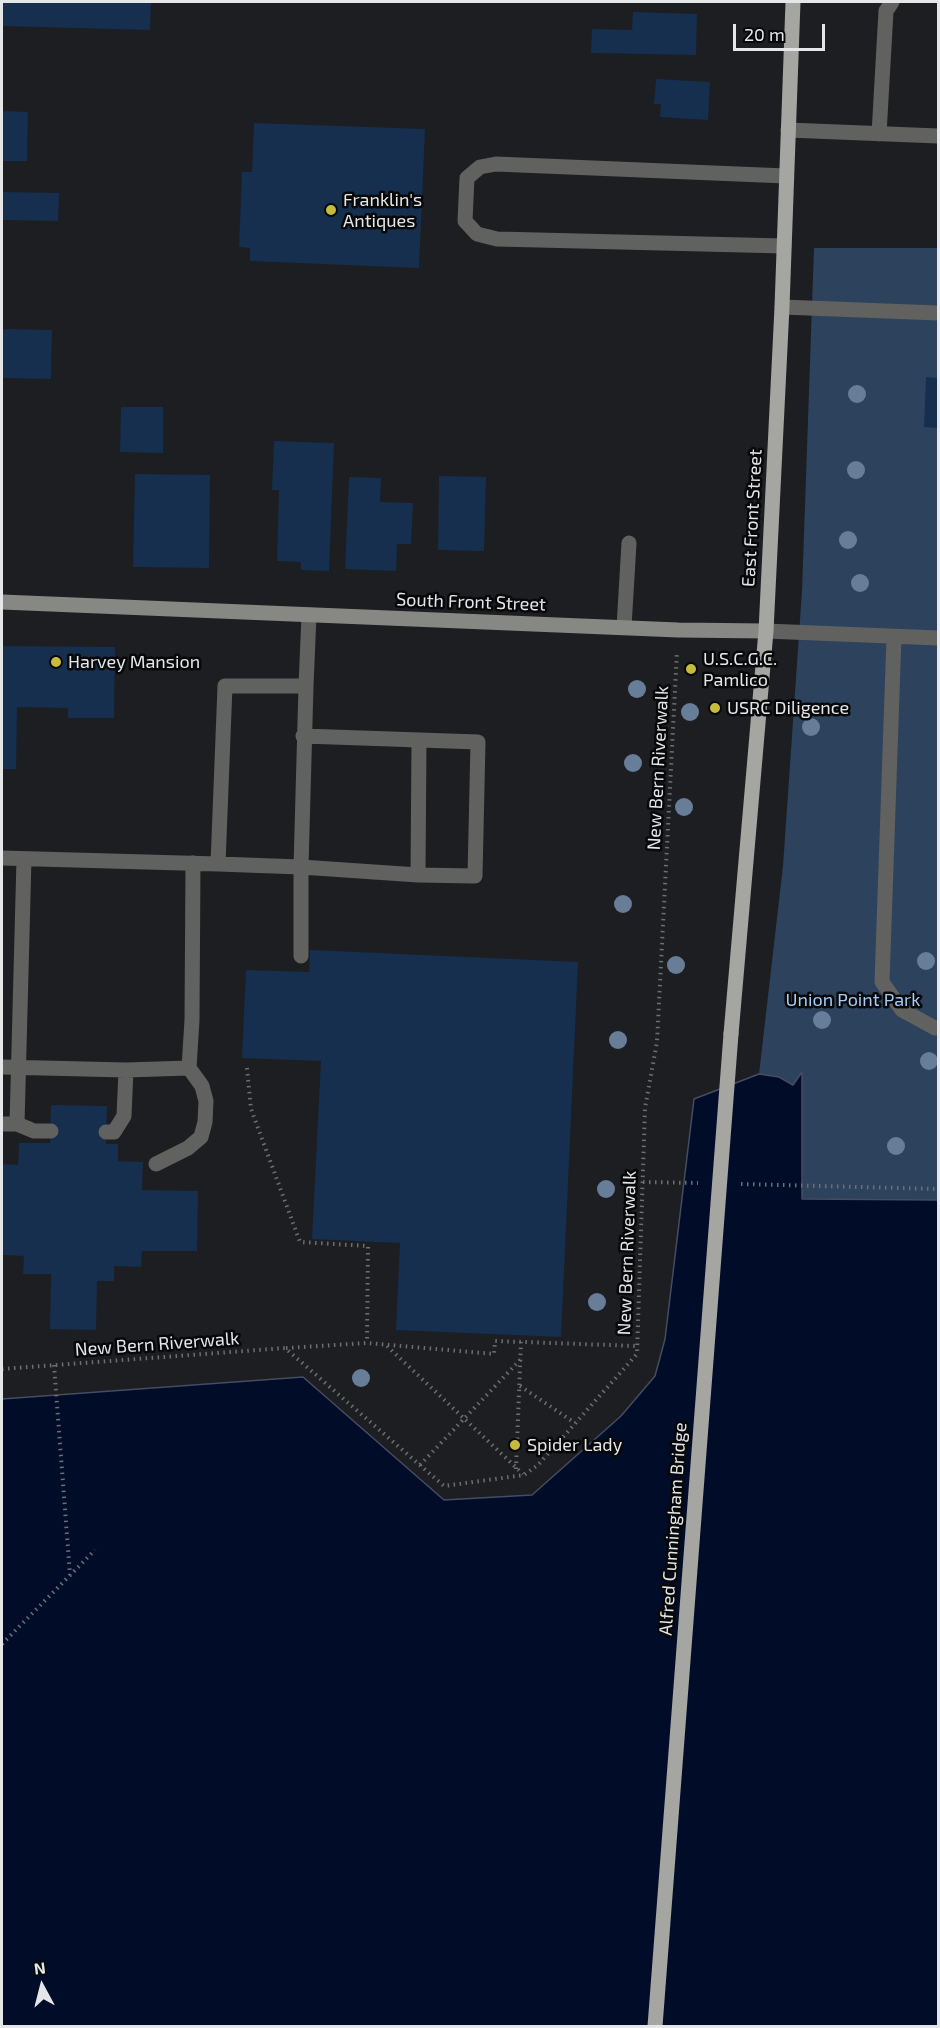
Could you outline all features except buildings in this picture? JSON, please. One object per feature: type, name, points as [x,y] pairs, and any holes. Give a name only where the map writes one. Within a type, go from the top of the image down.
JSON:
[{"type":"main road","name":"East Front Street","points":[[731,1034],[766,632],[782,307],[793,2]]},
{"type":"main road","name":"Alfred Cunningham Bridge","points":[[655,2026],[731,1034]]},
{"type":"street","name":"South Front Street","points":[[2,602],[766,632]]},
{"type":"lane","points":[[879,134],[886,11],[892,2]]},
{"type":"lane","points":[[788,130],[939,136]]},
{"type":"lane","points":[[784,246],[497,239],[477,234],[465,221],[466,178],[480,167],[496,164],[786,176]]},
{"type":"lane","points":[[782,307],[939,313]]},
{"type":"lane","points":[[624,627],[629,543]]},
{"type":"lane","points":[[301,956],[303,736],[309,615]]},
{"type":"lane","name":"South Front Street","points":[[766,632],[939,638]]},
{"type":"lane","points":[[894,637],[882,982],[902,1010],[939,1028]]},
{"type":"lane","points":[[218,864],[225,686],[306,686]]},
{"type":"lane","points":[[2,858],[301,867],[418,875],[475,876],[478,742],[303,736]]},
{"type":"lane","points":[[418,875],[419,740]]},
{"type":"lane","points":[[24,859],[19,1067],[9,1124],[34,1131],[51,1131]]},
{"type":"lane","points":[[156,1164],[188,1148],[201,1137],[205,1122],[206,1101],[202,1086],[189,1068],[192,1020],[193,863]]},
{"type":"lane","points":[[2,1067],[126,1070],[189,1068]]},
{"type":"lane","points":[[106,1132],[114,1132],[124,1116],[126,1070]]},
{"type":"path","name":"New Bern Riverwalk","points":[[524,1475],[538,1465],[636,1354],[642,1255],[645,1108],[657,1042],[678,630]]},
{"type":"path","points":[[247,1068],[251,1109],[300,1242],[368,1246],[367,1343]]},
{"type":"path","points":[[803,1185],[939,1189]]},
{"type":"path","name":"New Bern Riverwalk","points":[[2,1369],[367,1343],[494,1354],[495,1341],[521,1342]]},
{"type":"path","points":[[516,1469],[521,1342],[637,1346]]},
{"type":"path","points":[[386,1345],[524,1475]]},
{"type":"path","points":[[285,1348],[444,1486],[524,1475]]},
{"type":"path","points":[[420,1465],[521,1359]]},
{"type":"path","points":[[54,1365],[70,1575]]},
{"type":"path","points":[[520,1386],[575,1423]]},
{"type":"path","points":[[2,1644],[95,1551]]},
{"type":"green space","name":"Union Point Park","points":[[814,248],[938,248],[938,1200],[801,1199],[802,1073],[793,1085],[779,1077],[759,1074],[783,866],[802,591]]},
{"type":"shaded area","points":[[802,1072],[802,1199],[938,1200],[938,2026],[2,2026],[2,1399],[303,1377],[444,1500],[532,1495],[621,1416],[655,1376],[665,1339],[694,1099],[759,1074],[779,1077],[793,1085]]},
{"type":"place","name":"Franklin's Antiques","points":[[331,210]]},
{"type":"place","name":"Harvey Mansion","points":[[56,662]]},
{"type":"place","name":"U.S.C.G.C. Pamlico","points":[[691,669]]},
{"type":"place","name":"USRC Diligence","points":[[715,708]]},
{"type":"place","name":"Spider Lady","points":[[515,1445]]}]
